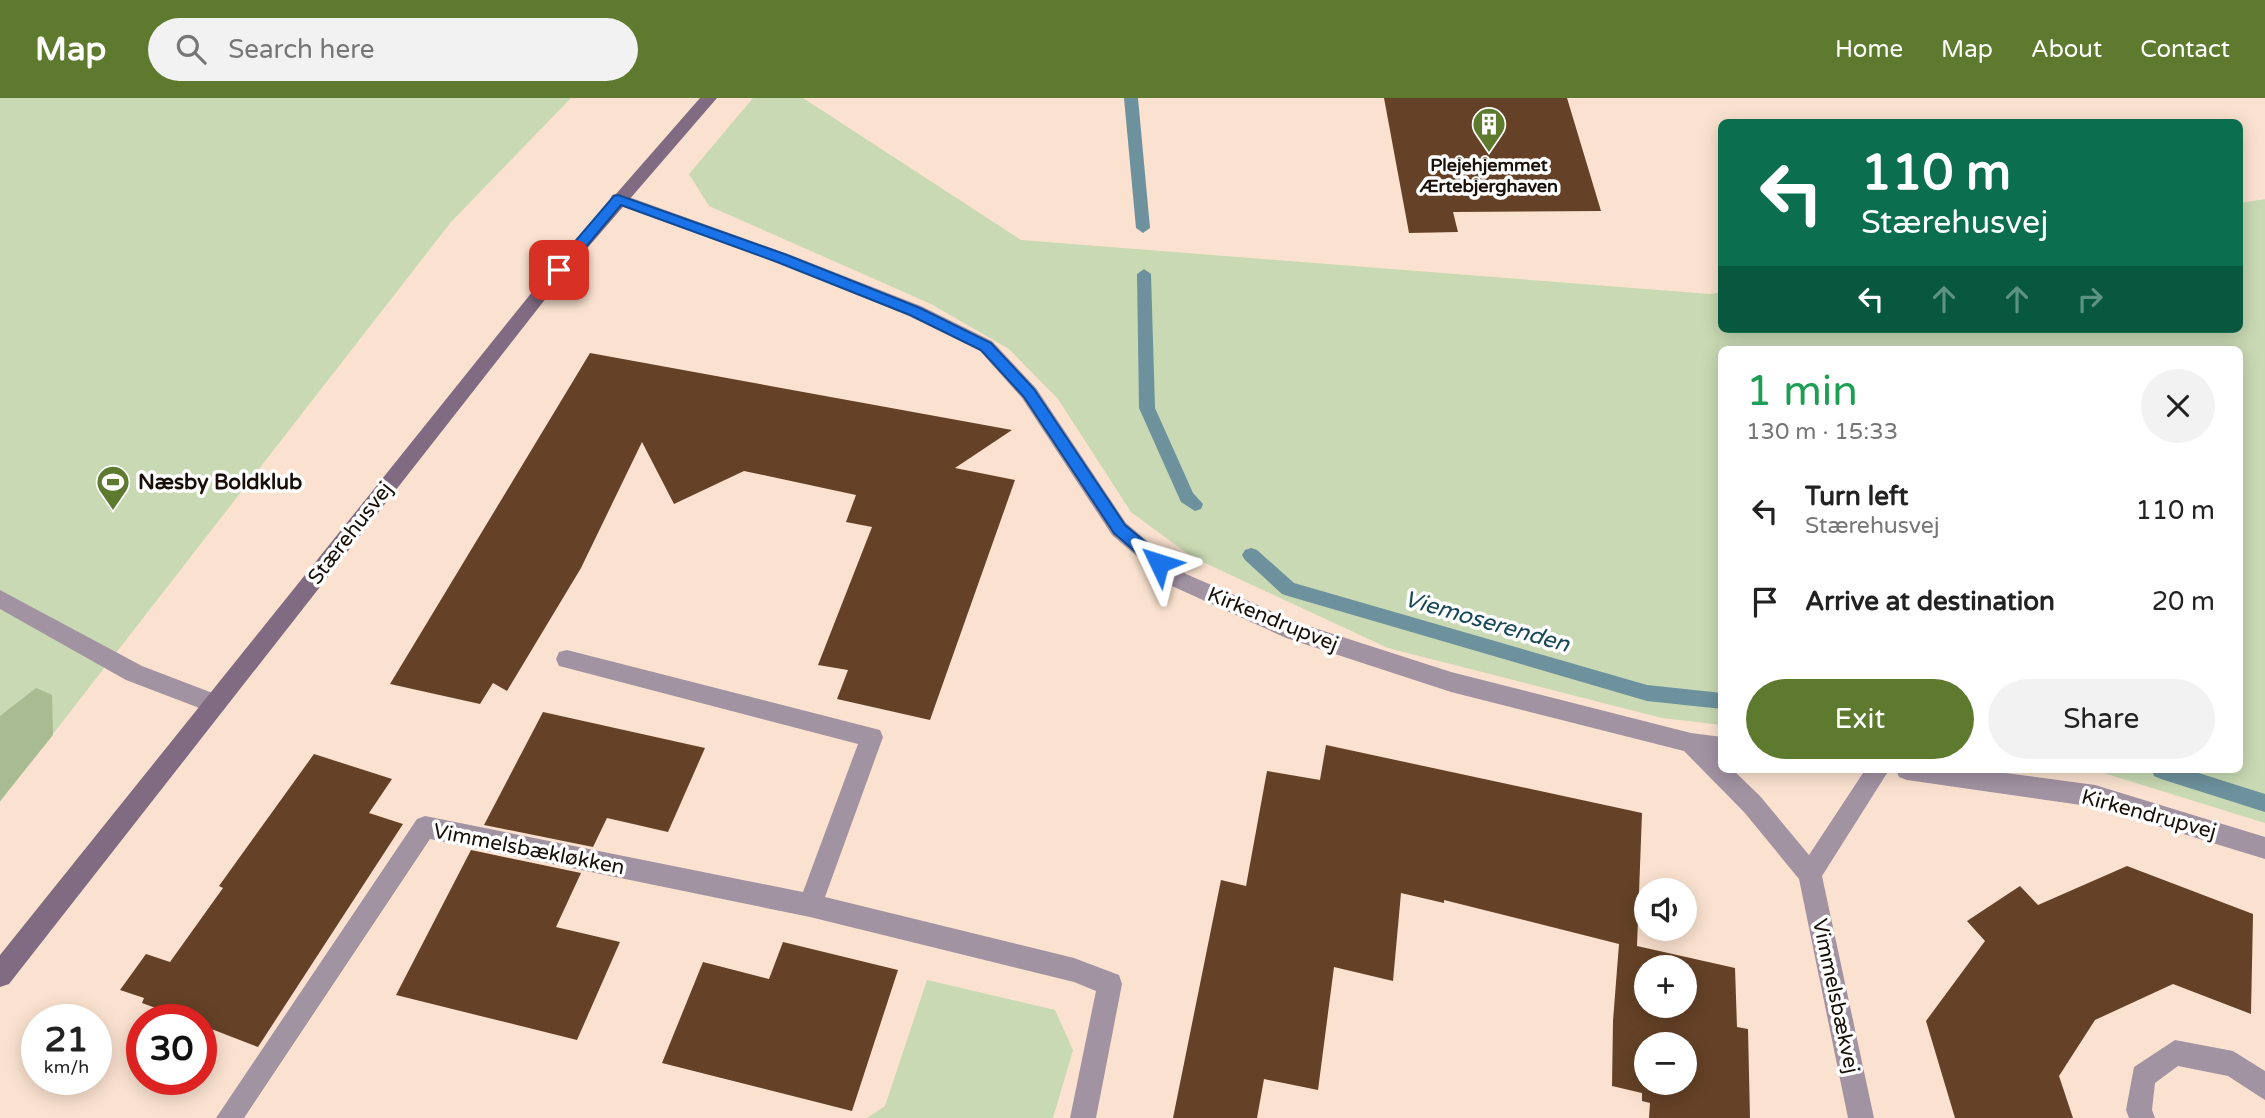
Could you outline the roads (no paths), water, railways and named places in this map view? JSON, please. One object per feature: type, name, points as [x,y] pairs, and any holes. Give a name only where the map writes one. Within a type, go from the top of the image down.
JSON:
[{"type":"street","name":"Stærehusvej","points":[[0,975],[559,270],[618,199],[709,98]]},
{"type":"street","name":"Kirkendrupvej","points":[[618,199],[782,258],[903,306],[986,346],[1029,393],[1119,529],[1179,580],[1294,631],[1451,682],[1691,743],[1718,746]]},
{"type":"street","points":[[0,598],[134,673],[215,705]]},
{"type":"street","points":[[567,659],[872,737],[810,905]]},
{"type":"street","name":"Vimmelsbækvej","points":[[1691,743],[1718,770]]},
{"type":"street","name":"Vimmelsbækvej","points":[[1721,773],[1752,804],[1810,874],[1861,1118]]},
{"type":"street","points":[[1810,874],[1876,773]]},
{"type":"street","name":"Kirkendrupvej","points":[[1929,773],[2095,796],[2265,848]]},
{"type":"street","name":"Vimmelsbækløkken","points":[[229,1118],[425,827],[810,905],[1074,970],[1110,984],[1083,1118]]},
{"type":"street","points":[[2142,1118],[2140,1110],[2143,1076],[2175,1053],[2233,1064],[2265,1087]]},
{"type":"waterway","name":"Viemoserenden","points":[[1131,98],[1143,228]]},
{"type":"waterway","name":"Viemoserenden","points":[[1144,274],[1147,408],[1187,497],[1195,504]]},
{"type":"waterway","name":"Viemoserenden","points":[[1251,555],[1288,589],[1647,693],[1718,701]]},
{"type":"waterway","name":"Viemoserenden","points":[[2170,773],[2265,803]]},
{"type":"place","name":"Plejehjemmet Ærtebjerghaven","points":[[1489,154]]},
{"type":"place","name":"Næsby Boldklub","points":[[113,512]]}]
